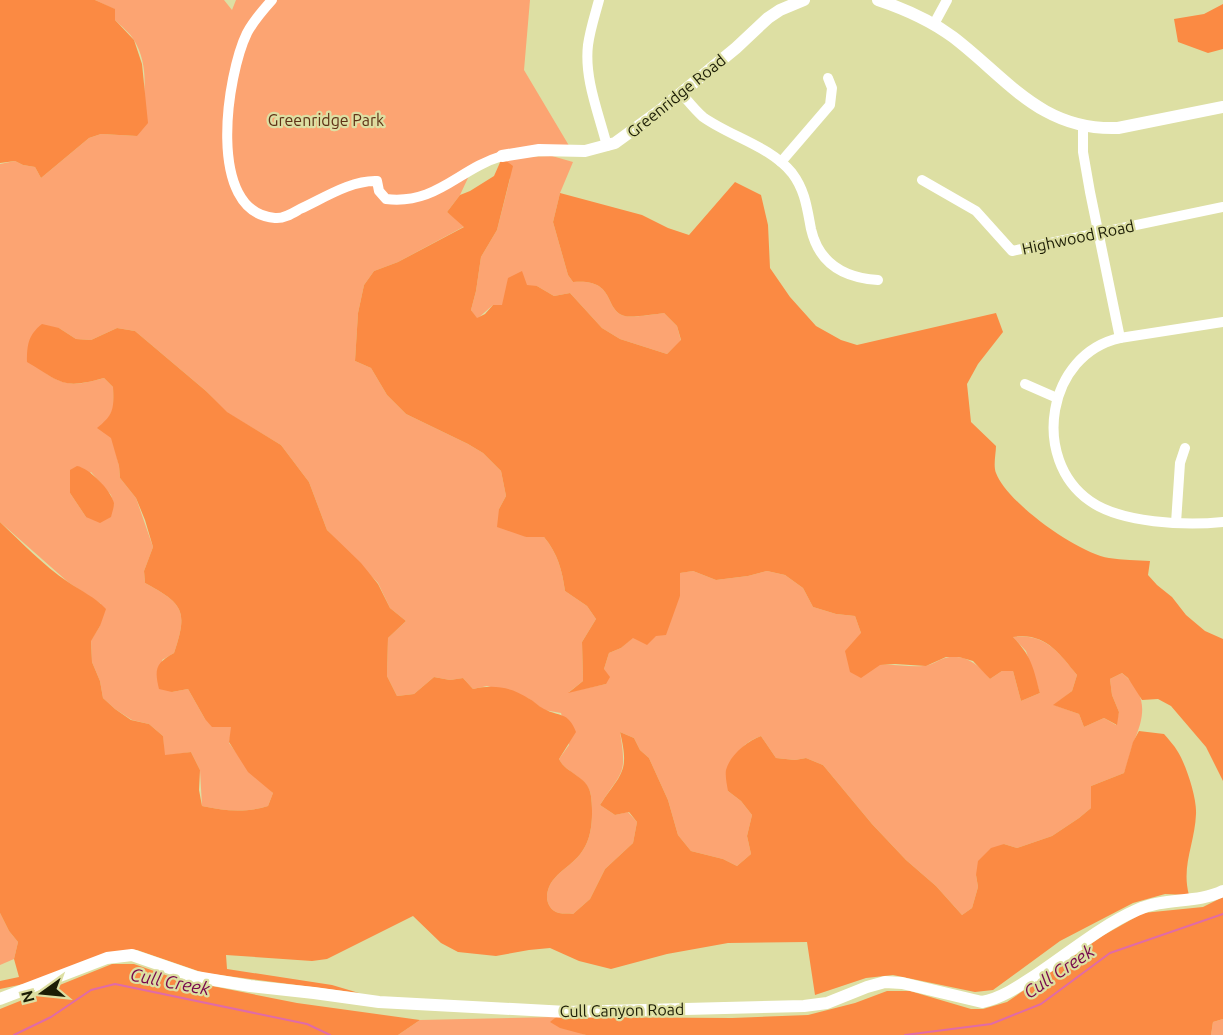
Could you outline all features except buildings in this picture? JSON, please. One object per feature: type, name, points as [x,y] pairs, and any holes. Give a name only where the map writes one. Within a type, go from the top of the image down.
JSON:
[{"type":"street","name":"Greenridge Road","points":[[272,0],[256,18],[240,52],[231,92],[226,131],[233,180],[244,201],[261,216],[279,219],[365,180],[377,181],[379,191],[386,199],[414,199],[431,193],[489,160],[502,156],[539,150],[585,151],[607,146],[626,137],[736,48],[768,18],[804,0]]},
{"type":"street","points":[[599,0],[590,33],[587,59],[607,146]]},
{"type":"street","points":[[878,0],[934,24],[1040,109],[1083,127],[1118,128],[1223,107]]},
{"type":"street","points":[[934,24],[947,0]]},
{"type":"street","points":[[782,162],[830,105],[832,88],[828,78]]},
{"type":"street","points":[[681,93],[704,117],[782,162],[800,185],[806,198],[814,238],[834,267],[859,279],[878,280]]},
{"type":"street","points":[[1083,127],[1083,152],[1120,338]]},
{"type":"street","name":"Highwood Road","points":[[922,180],[976,211],[1012,251],[1223,207]]},
{"type":"street","points":[[1223,322],[1110,340],[1081,359],[1068,376],[1057,398],[1053,420],[1055,445],[1065,471],[1090,501],[1117,514],[1176,524],[1223,522]]},
{"type":"street","points":[[1025,384],[1057,398]]},
{"type":"street","points":[[1176,524],[1180,463],[1185,448]]},
{"type":"street","name":"Cull Canyon Road","points":[[0,999],[107,958],[123,955],[145,958],[196,977],[379,1002],[567,1012],[804,1006],[827,1003],[885,982],[902,983],[982,1002],[995,999],[1017,987],[1118,920],[1141,908],[1163,902],[1202,898],[1223,891]]},
{"type":"green space","name":"Greenridge Park","points":[[95,0],[224,0],[232,10],[236,0],[530,0],[524,70],[571,149],[474,165],[460,195],[447,212],[465,226],[398,262],[374,271],[364,285],[358,313],[355,361],[371,368],[387,395],[406,414],[483,453],[501,471],[506,496],[499,509],[526,537],[544,537],[549,543],[559,562],[565,591],[587,606],[596,619],[582,642],[583,681],[569,692],[606,684],[604,669],[609,653],[621,648],[680,596],[679,573],[693,571],[716,580],[767,571],[785,575],[803,588],[813,607],[836,614],[855,616],[861,633],[880,665],[923,666],[945,658],[959,657],[971,661],[990,679],[1002,671],[1013,671],[1021,701],[1040,693],[1026,651],[1013,637],[1043,641],[1064,659],[1077,675],[1072,691],[1054,705],[1079,714],[1084,727],[1104,718],[1116,725],[1119,712],[1112,695],[1110,679],[1122,673],[1136,689],[1142,704],[1141,722],[1124,773],[1091,786],[1091,808],[1052,836],[1017,848],[1004,844],[976,875],[978,887],[972,908],[962,915],[936,886],[906,860],[872,824],[823,765],[806,758],[795,760],[776,758],[761,736],[745,745],[740,751],[733,765],[728,791],[741,801],[752,815],[747,836],[751,854],[737,866],[723,859],[691,851],[678,835],[668,800],[649,758],[640,750],[634,738],[620,732],[623,765],[618,778],[600,805],[615,815],[628,812],[637,822],[633,843],[605,869],[590,899],[573,914],[554,911],[547,898],[551,883],[583,850],[589,838],[592,816],[591,796],[586,784],[566,768],[559,759],[569,745],[561,713],[544,710],[528,698],[487,686],[473,689],[463,678],[450,680],[434,677],[414,694],[397,696],[387,676],[388,638],[406,621],[390,608],[378,583],[327,530],[309,482],[281,445],[226,412],[206,391],[135,331],[117,328],[91,340],[76,339],[59,328],[44,372],[59,381],[73,384],[104,378],[113,387],[114,407],[108,419],[120,478],[136,498],[153,547],[144,571],[145,583],[175,603],[181,618],[174,653],[162,660],[172,692],[188,689],[205,719],[232,727],[229,743],[273,793],[268,806],[251,810],[202,806],[200,770],[191,752],[164,756],[163,736],[149,724],[132,720],[103,698],[100,681],[92,662],[91,640],[100,626],[101,604],[68,582],[0,522],[0,164],[15,161],[35,167],[41,178],[89,138],[101,134],[137,136],[144,88],[143,63],[134,40],[115,20],[114,9]],"holes":[[[91,472],[111,495],[114,505],[86,517],[70,493]]]},
{"type":"green space","points":[[552,156],[573,162],[560,193],[553,222],[568,275],[573,282],[587,282],[603,289],[618,313],[625,316],[664,313],[677,326],[681,341],[667,354],[620,339],[602,328],[570,293],[554,296],[537,286],[502,306],[493,305],[477,319],[471,310],[481,257],[497,230],[510,179],[502,158]]},
{"type":"green space","points":[[0,913],[9,931],[18,942],[14,959],[0,965]]},
{"type":"green space","points":[[556,1017],[551,1022],[586,1035],[398,1035],[420,1020]]},
{"type":"green space","points":[[1223,1019],[1223,1035],[1211,1035],[1213,1022]]},
{"type":"shaded area","points":[[0,0],[95,0],[115,9],[115,20],[134,40],[142,64],[148,123],[137,136],[101,134],[89,138],[41,178],[35,167],[15,161],[0,163]]},
{"type":"shaded area","points":[[1223,4],[1223,49],[1208,53],[1178,42],[1174,19],[1204,14]]},
{"type":"shaded area","points":[[502,158],[513,166],[497,230],[481,257],[471,310],[477,318],[485,314],[493,305],[502,305],[508,278],[522,271],[527,285],[537,286],[554,296],[570,293],[602,328],[620,339],[667,354],[681,340],[677,326],[664,313],[625,316],[618,313],[603,289],[587,282],[573,282],[568,275],[553,222],[560,193],[642,215],[689,235],[735,182],[761,195],[768,225],[770,268],[790,297],[816,326],[841,340],[857,345],[996,313],[1003,332],[978,364],[967,384],[971,422],[996,446],[996,473],[1003,485],[1028,512],[1063,537],[1096,554],[1114,559],[1150,561],[1148,575],[1157,585],[1205,631],[1223,639],[1223,781],[1206,747],[1171,706],[1158,699],[1142,700],[1128,678],[1122,673],[1110,679],[1112,695],[1119,712],[1117,725],[1104,718],[1084,727],[1079,714],[1053,705],[1072,691],[1077,675],[1057,652],[1043,641],[1034,638],[1013,637],[1031,663],[1040,693],[1021,701],[1013,671],[1002,671],[990,679],[973,661],[959,657],[946,657],[926,666],[880,665],[861,678],[850,672],[845,651],[861,633],[855,616],[836,614],[813,607],[803,588],[785,575],[767,571],[716,580],[693,571],[680,573],[680,596],[666,635],[656,636],[647,645],[633,638],[621,648],[609,653],[604,669],[610,677],[606,684],[568,693],[583,681],[582,642],[596,619],[587,606],[565,591],[559,562],[549,543],[544,537],[526,537],[497,527],[499,509],[506,496],[501,471],[483,453],[468,444],[406,414],[387,395],[371,368],[355,361],[358,313],[364,285],[374,271],[398,262],[464,227],[447,212],[460,195],[494,176]]},
{"type":"shaded area","points":[[42,324],[59,328],[76,339],[91,340],[117,328],[135,331],[206,391],[227,412],[281,445],[309,482],[327,530],[361,563],[378,584],[390,608],[406,621],[388,638],[387,676],[397,696],[414,694],[434,677],[450,680],[463,678],[473,689],[495,687],[515,691],[544,709],[570,721],[576,732],[559,759],[562,764],[582,779],[589,789],[592,802],[592,824],[583,850],[551,883],[547,898],[554,911],[573,914],[590,899],[605,869],[633,843],[637,822],[629,812],[615,815],[600,805],[618,779],[624,765],[620,732],[634,738],[640,750],[649,758],[668,800],[678,835],[691,851],[723,859],[737,866],[751,854],[747,836],[752,815],[741,801],[728,791],[726,772],[735,754],[750,741],[761,736],[776,758],[795,760],[806,758],[823,765],[872,824],[906,860],[936,886],[962,915],[972,908],[978,887],[976,875],[978,861],[991,848],[1004,844],[1017,848],[1052,836],[1091,808],[1091,786],[1124,773],[1133,742],[1139,731],[1164,734],[1181,758],[1195,799],[1195,825],[1187,864],[1189,895],[1165,894],[1133,903],[1060,941],[993,990],[975,992],[893,975],[866,978],[815,995],[807,942],[728,943],[667,954],[611,969],[579,961],[550,948],[496,956],[458,952],[441,943],[413,916],[327,959],[312,961],[226,955],[227,969],[332,985],[359,993],[204,973],[137,950],[109,953],[33,982],[0,989],[0,981],[19,977],[14,959],[18,942],[9,931],[0,913],[0,522],[50,568],[106,609],[91,641],[92,662],[100,681],[103,698],[131,720],[149,724],[163,736],[165,755],[191,752],[200,770],[199,790],[202,806],[251,810],[268,806],[273,793],[248,772],[229,742],[231,727],[212,727],[188,689],[172,692],[159,689],[158,667],[163,660],[174,653],[181,618],[175,603],[145,583],[144,571],[153,547],[145,520],[136,498],[120,478],[111,438],[97,428],[107,419],[112,410],[113,387],[104,378],[90,382],[62,382],[27,362],[29,341]]},
{"type":"shaded area","points":[[77,466],[93,475],[112,498],[114,505],[111,517],[100,523],[86,517],[70,493],[70,470]]},
{"type":"shaded area","points":[[1223,897],[1223,1019],[1213,1022],[1211,1035],[586,1035],[560,1028],[550,1022],[556,1017],[732,1018],[808,1015],[855,1003],[887,991],[910,991],[971,1009],[983,1009],[1007,1002],[1104,935],[1143,913],[1203,907]]},
{"type":"shaded area","points":[[112,964],[134,964],[177,979],[297,1003],[420,1020],[398,1035],[0,1035],[0,1009]]},
{"type":"waterway","name":"Cull Creek","points":[[905,1035],[991,1024],[1041,1004],[1110,953],[1223,914]]},
{"type":"waterway","name":"Cull Creek","points":[[14,1035],[51,1017],[91,990],[115,984],[307,1024],[330,1035]]}]
